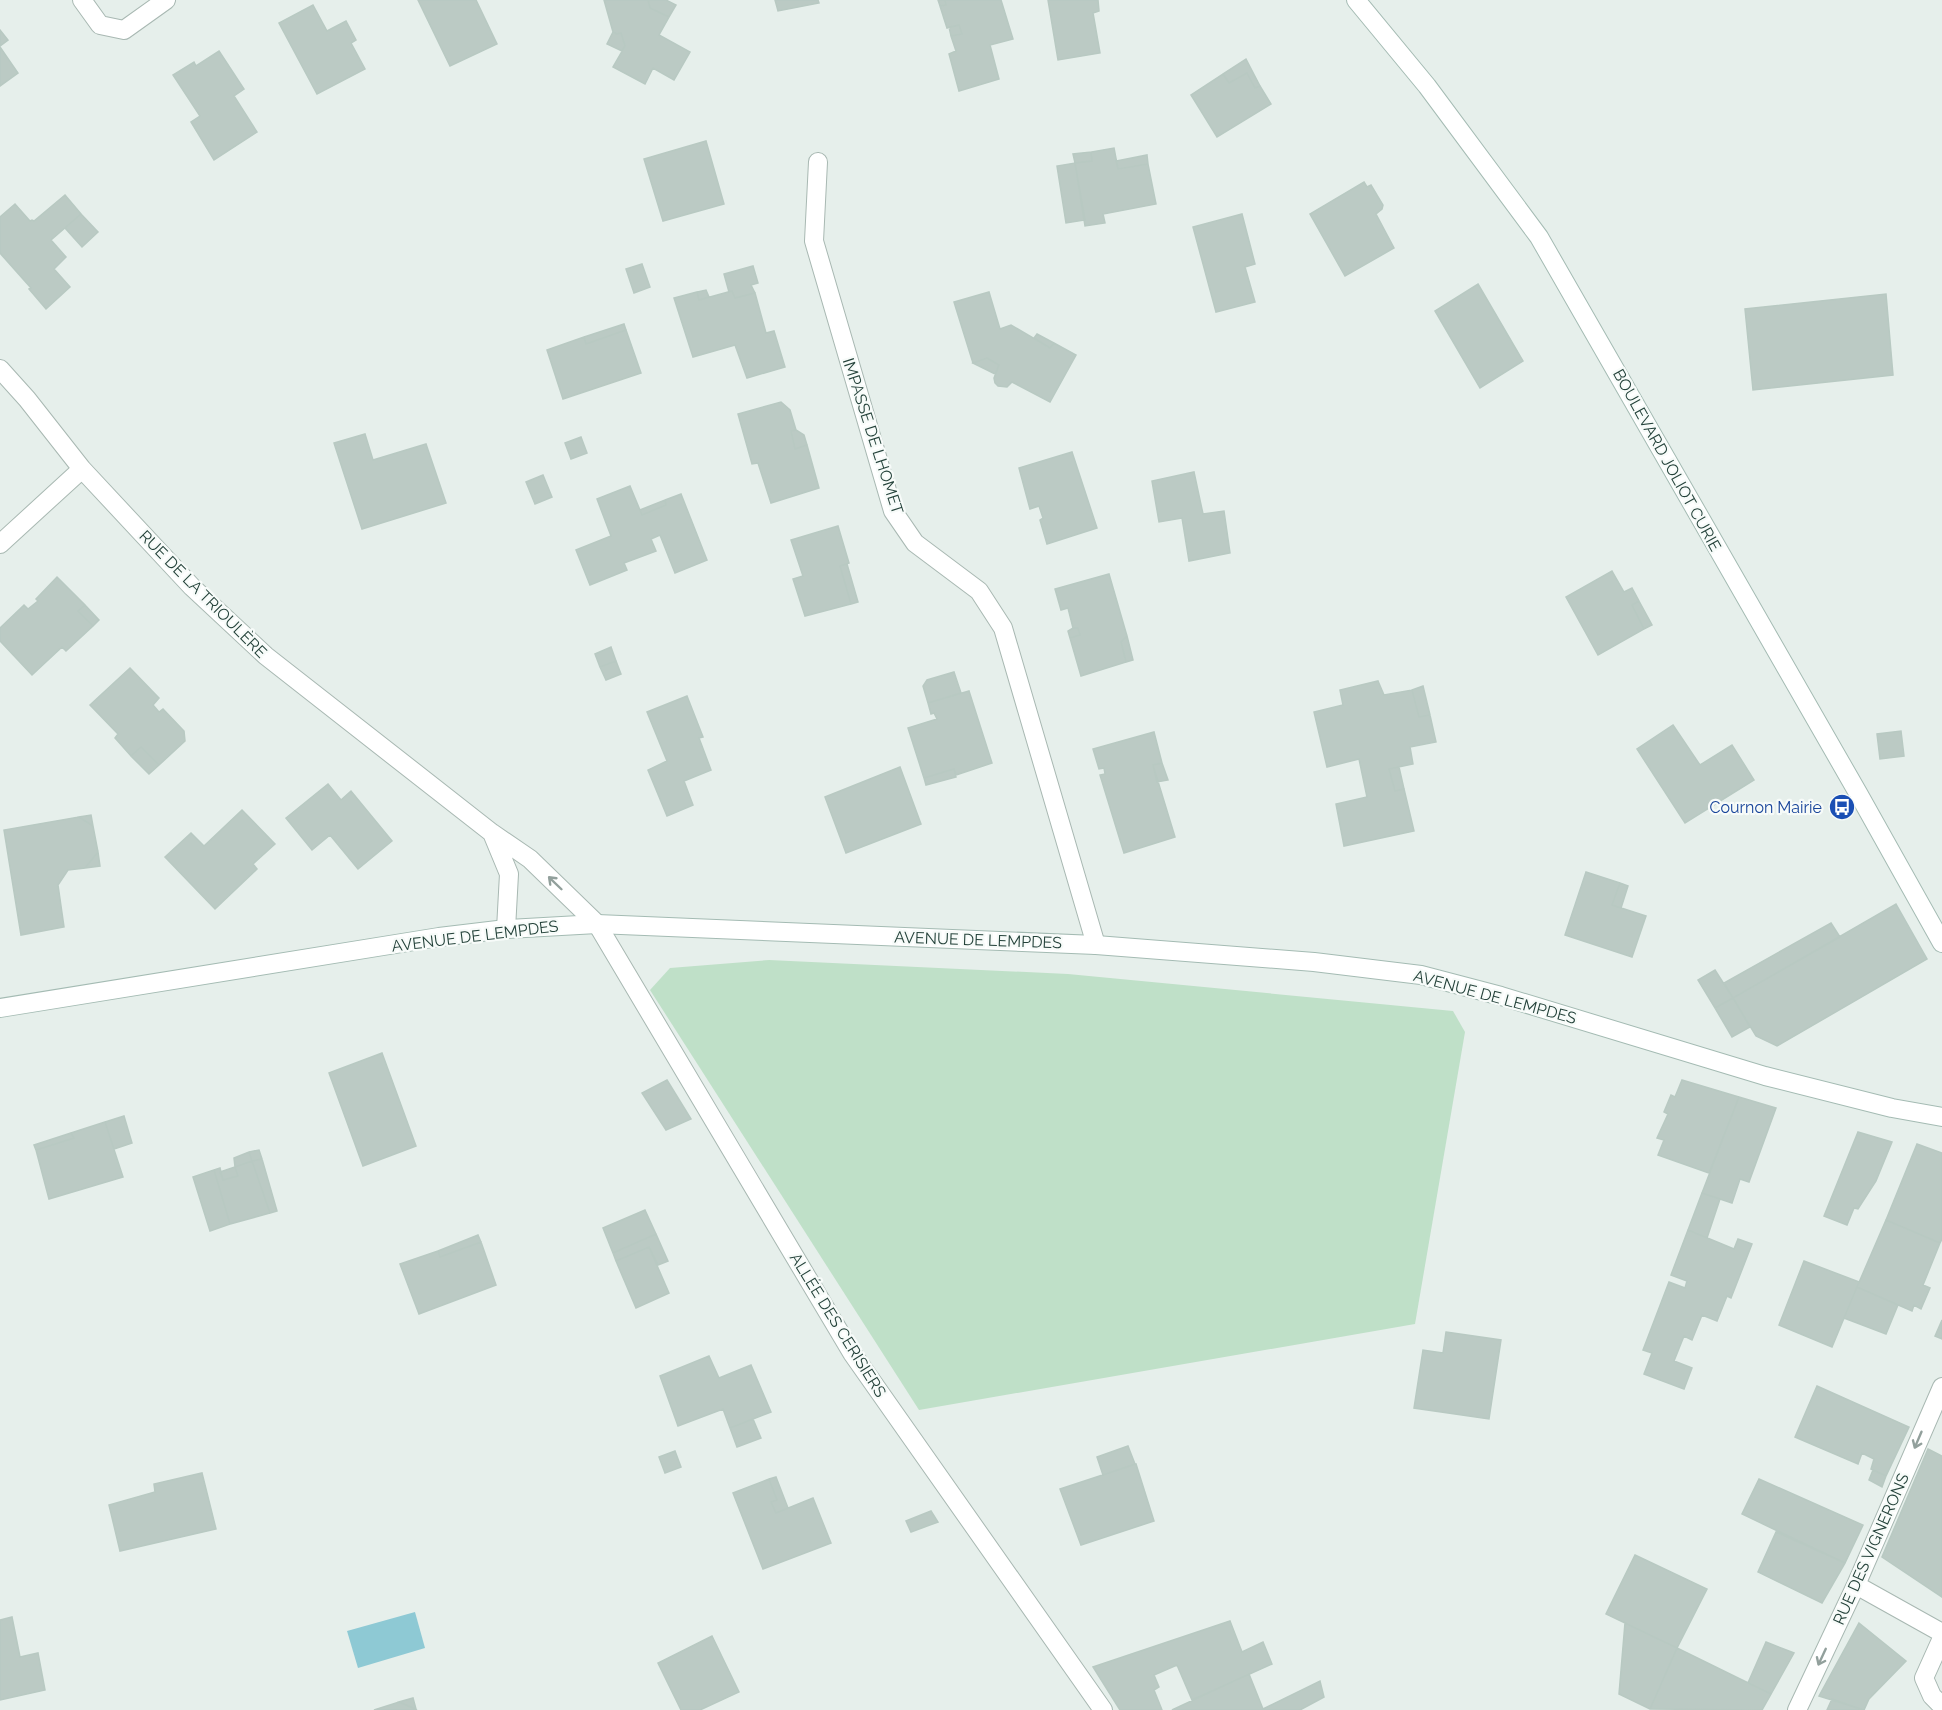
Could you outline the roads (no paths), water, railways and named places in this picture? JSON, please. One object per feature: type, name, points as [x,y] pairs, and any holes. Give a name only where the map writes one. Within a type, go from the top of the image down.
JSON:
[{"type":"street","points":[[82,0],[100,25],[124,30],[166,0]]},
{"type":"street","name":"BOULEVARD JOLIOT CURIE","points":[[1356,0],[1427,86],[1539,237],[1942,943]]},
{"type":"street","name":"IMPASSE DE LHOMET","points":[[818,162],[814,241],[893,511],[915,543],[979,591],[1003,628],[1096,945]]},
{"type":"street","name":"RUE DE LA TRIOULÈRE","points":[[0,369],[27,399],[82,469],[192,587],[266,656],[492,833],[530,859],[597,924]]},
{"type":"street","points":[[0,544],[82,469]]},
{"type":"street","name":"RUE DE LA TRIOULÈRE","points":[[492,833],[509,874],[506,929]]},
{"type":"street","name":"AVENUE DE LEMPDES","points":[[0,1008],[506,929],[597,924],[1096,945],[1314,962],[1421,975],[1501,996],[1765,1076],[1892,1108],[1942,1117]]},
{"type":"street","name":"ALLÉE DES CERISIERS","points":[[597,924],[852,1353],[1103,1710]]},
{"type":"street","name":"RUE DES VIGNERONS","points":[[1797,1710],[1856,1585],[1942,1387]]},
{"type":"street","points":[[1856,1585],[1942,1635],[1924,1678],[1932,1696],[1942,1706]]},
{"type":"water","points":[[415,1612],[425,1648],[358,1668],[347,1631]]},
{"type":"place","name":"Cournon Mairie","points":[[1842,807]]}]
